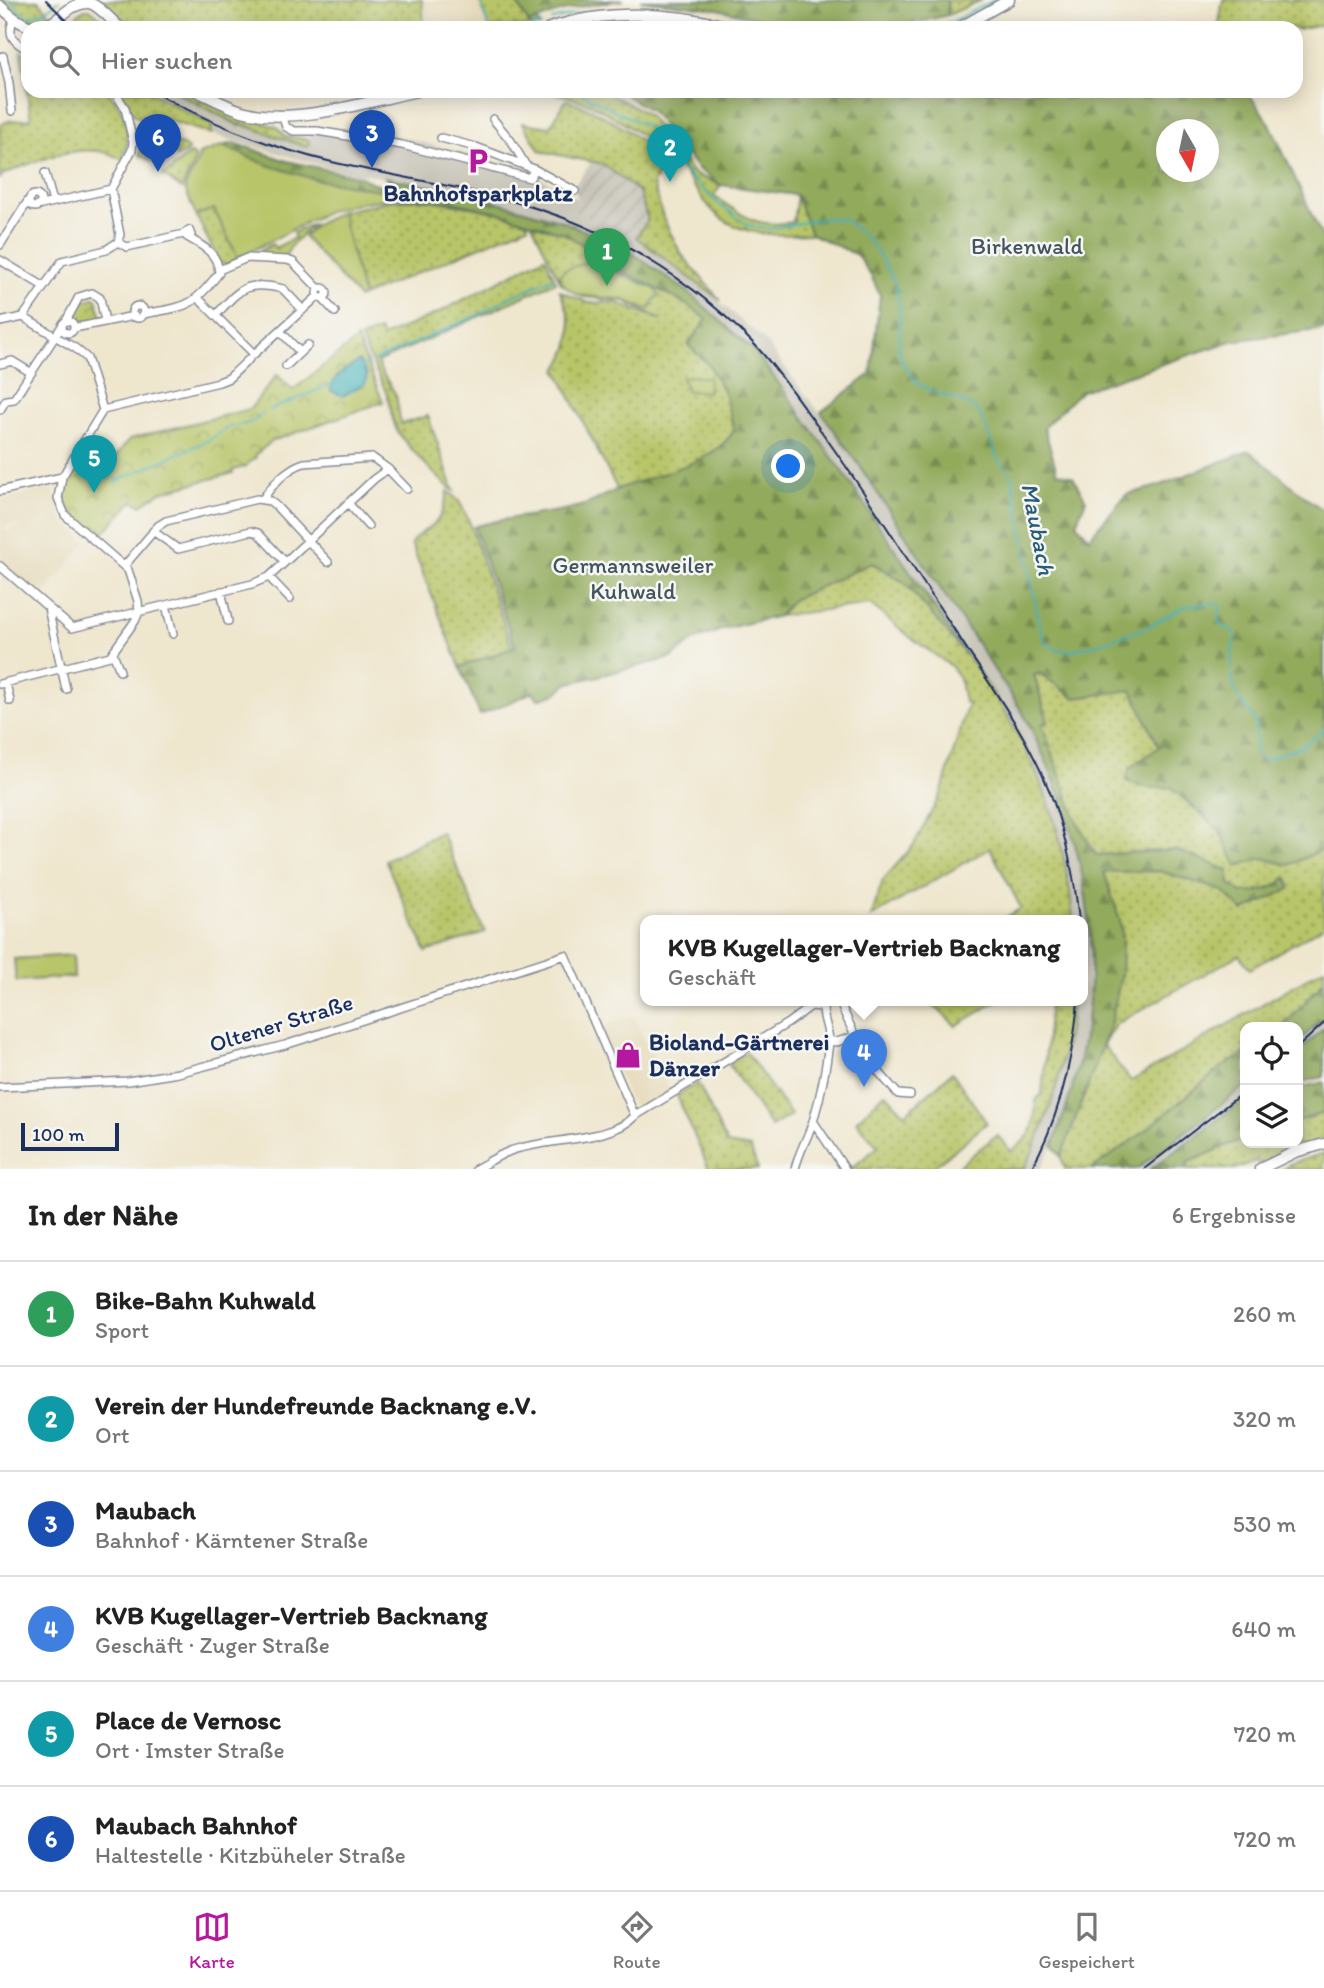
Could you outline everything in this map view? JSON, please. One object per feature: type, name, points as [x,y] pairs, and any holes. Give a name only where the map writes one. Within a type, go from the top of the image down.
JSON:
[{"type":"street","points":[[971,21],[1009,0]]},
{"type":"street","points":[[50,21],[72,4],[85,1],[100,9],[113,21]]},
{"type":"street","points":[[0,6],[21,22]]},
{"type":"street","points":[[573,21],[619,15],[673,17],[695,21]]},
{"type":"street","points":[[14,19],[10,29],[11,36],[21,45]]},
{"type":"street","points":[[2,57],[9,83],[12,111]]},
{"type":"street","points":[[23,317],[62,261],[106,250],[118,242],[120,235],[111,189],[132,150],[133,142],[125,108],[119,98]]},
{"type":"street","points":[[213,98],[241,110],[282,115],[317,112],[384,98]]},
{"type":"street","points":[[282,115],[286,127],[294,131],[317,131],[402,145],[530,178],[534,169]]},
{"type":"street","points":[[493,119],[511,141],[525,165]]},
{"type":"street","points":[[441,138],[476,147],[525,165],[575,191]]},
{"type":"street","points":[[46,173],[52,202]]},
{"type":"street","points":[[0,245],[30,198],[35,195],[39,196],[41,202],[37,206],[111,189]]},
{"type":"street","points":[[118,242],[127,247],[186,235],[211,251],[219,270]]},
{"type":"street","points":[[64,323],[72,322],[74,328],[134,316],[132,311],[138,306],[143,309],[143,314],[189,305],[198,298],[219,270],[240,260],[281,259],[293,262],[335,312]]},
{"type":"street","points":[[0,260],[43,286]]},
{"type":"street","points":[[216,315],[239,290],[247,286],[283,289],[303,310]]},
{"type":"street","points":[[0,410],[3,401],[14,399],[30,372],[57,337],[79,297],[92,293],[100,298],[106,321]]},
{"type":"street","points":[[10,701],[3,684],[105,658],[113,653],[139,612],[135,586],[125,565],[62,511],[58,494],[62,477],[103,410],[229,378],[320,294]]},
{"type":"street","points":[[198,298],[251,355]]},
{"type":"street","points":[[0,322],[23,317],[87,358],[103,410]]},
{"type":"street","points":[[280,331],[300,352]]},
{"type":"street","points":[[286,366],[308,345]]},
{"type":"street","points":[[0,364],[12,361],[30,372]]},
{"type":"street","points":[[263,499],[284,475],[298,465],[373,458],[407,489]]},
{"type":"street","points":[[53,632],[221,592],[269,577],[388,469]]},
{"type":"street","points":[[0,491],[62,477]]},
{"type":"street","points":[[125,565],[153,531],[166,521],[263,499],[276,506],[328,562]]},
{"type":"street","points":[[348,503],[368,526]]},
{"type":"street","points":[[153,531],[178,550],[251,530],[258,533],[285,562]]},
{"type":"street","points":[[0,566],[72,628]]},
{"type":"street","points":[[269,577],[290,599]]},
{"type":"street","points":[[221,592],[228,621]]},
{"type":"street","points":[[166,605],[173,635]]},
{"type":"street","points":[[48,608],[66,688]]},
{"type":"street","points":[[113,653],[120,671]]},
{"type":"street","name":"Oltener Straße","points":[[0,1087],[128,1081],[191,1070],[285,1045],[565,955],[635,1116]]},
{"type":"street","points":[[476,1169],[509,1151],[602,1133],[626,1125],[635,1116],[788,1023],[811,1006]]},
{"type":"street","points":[[795,1169],[799,1152],[813,1121],[829,1040],[823,1006]]},
{"type":"street","points":[[841,1006],[855,1036],[875,1060],[877,1070],[898,1094],[910,1095]]},
{"type":"street","points":[[829,1040],[837,1042],[855,1036]]},
{"type":"street","points":[[813,1121],[845,1169]]},
{"type":"street","points":[[1259,1169],[1295,1152],[1324,1144]]},
{"type":"shaded area","points":[[422,0],[479,0],[486,21],[424,21]]},
{"type":"shaded area","points":[[161,98],[187,98],[239,125],[310,144],[307,139],[318,127],[377,133],[527,170],[578,199],[574,211],[613,230],[636,237],[674,263],[764,340],[857,462],[1023,713],[1040,745],[1078,849],[1088,905],[1091,959],[1088,1001],[1088,915],[1072,915],[1070,887],[1055,819],[1032,761],[1011,723],[899,557],[752,349],[713,313],[649,263],[610,241],[565,222],[480,197],[342,171],[211,134],[212,125]]},
{"type":"shaded area","points":[[591,163],[603,164],[639,192],[648,220],[636,237],[573,211],[578,199],[574,186]]},
{"type":"shaded area","points":[[53,488],[62,521],[87,542],[39,600],[3,566],[0,529],[4,528],[6,531],[19,527],[18,524],[0,528],[0,500]]},
{"type":"shaded area","points":[[1071,1006],[1087,1006],[1082,1050],[1053,1145],[1040,1169],[1024,1169],[1042,1132],[1066,1050]]},
{"type":"shaded area","points":[[633,1015],[671,1092],[637,1110],[629,1099],[599,1028]]},
{"type":"shaded area","points":[[1324,1018],[1324,1028],[1303,1047],[1303,1037]]},
{"type":"shaded area","points":[[1240,1090],[1240,1102],[1226,1114],[1151,1169],[1137,1169]]},
{"type":"green space","points":[[1,0],[38,0],[51,15],[44,19],[30,20],[18,15]]},
{"type":"green space","points":[[103,0],[422,0],[424,21],[126,21]]},
{"type":"green space","points":[[479,0],[515,0],[528,21],[486,21]]},
{"type":"green space","points":[[515,0],[624,0],[575,8],[536,21],[527,21]]},
{"type":"green space","points":[[640,0],[947,0],[948,15],[923,21],[768,21],[717,9]]},
{"type":"green space","points":[[947,0],[982,0],[948,15]]},
{"type":"green space","points":[[1223,0],[1324,0],[1324,25],[1303,29],[1303,21],[1219,21]]},
{"type":"green space","points":[[90,9],[103,21],[77,21],[78,14]]},
{"type":"green space","points":[[28,98],[114,98],[126,123],[127,142],[122,160],[109,153],[78,151],[46,158],[2,175],[0,180],[0,125],[9,121],[31,119]]},
{"type":"green space","points":[[124,98],[161,98],[212,125],[211,134],[167,120],[133,114]]},
{"type":"green space","points":[[187,98],[202,98],[232,113],[277,127],[285,136],[307,139],[310,144],[307,147],[241,124],[240,126]]},
{"type":"green space","points":[[572,98],[618,98],[649,116],[694,174],[721,185],[714,196],[751,219],[769,224],[793,222],[797,195],[811,234],[760,233],[724,220],[714,212],[674,161],[621,121]]},
{"type":"green space","name":"Birkenwald","points":[[630,98],[1252,98],[1270,124],[1324,241],[1324,329],[1232,341],[1081,391],[1044,427],[1057,472],[1073,477],[1086,500],[1076,523],[1089,538],[1126,495],[1158,486],[1249,451],[1324,510],[1324,849],[1289,865],[1262,858],[1237,866],[1219,830],[1171,787],[1150,788],[1126,781],[1130,768],[1159,747],[1132,690],[1075,698],[1039,673],[1034,675],[1048,721],[1042,724],[1077,822],[1096,855],[1176,850],[1228,870],[1230,884],[1241,893],[1266,890],[1287,877],[1290,889],[1243,911],[1223,891],[1160,871],[1104,872],[1120,921],[1121,975],[1110,1026],[1061,1157],[1053,1145],[1081,1053],[1091,964],[1083,878],[1059,794],[1023,713],[821,412],[871,374],[880,295],[871,276],[857,255],[811,234],[796,195],[721,185],[698,169],[651,111]]},
{"type":"green space","points":[[566,100],[592,110],[620,126],[655,155],[662,166],[653,184],[664,220],[681,254],[721,301],[636,237],[648,220],[639,192],[603,164],[540,151],[523,123],[550,127]]},
{"type":"green space","points":[[139,136],[183,145],[188,149],[176,158],[175,150],[170,147],[139,141]]},
{"type":"green space","points":[[234,143],[287,161],[361,177],[396,190],[397,193],[317,180],[267,165],[222,146]]},
{"type":"green space","points":[[141,146],[157,148],[168,154],[167,162],[156,163],[139,155]]},
{"type":"green space","points":[[222,146],[267,165],[317,180],[397,193],[397,198],[362,202],[328,211],[238,258],[214,209],[196,215],[185,189],[199,154]]},
{"type":"green space","points":[[191,154],[195,161],[182,189],[163,175]]},
{"type":"green space","name":"Germannsweiler Kuhwald","points":[[384,177],[480,197],[565,222],[629,251],[688,292],[752,349],[774,377],[840,468],[967,656],[904,582],[871,563],[792,600],[779,616],[723,629],[693,641],[671,658],[566,684],[557,693],[538,699],[533,692],[480,715],[460,667],[515,647],[474,527],[588,504],[618,489],[698,460],[725,442],[734,430],[724,392],[709,365],[688,345],[707,319],[683,302],[599,259],[582,244],[563,233],[494,211],[451,202],[400,200],[399,185]]},
{"type":"green space","points":[[419,199],[499,213],[526,220],[528,226],[363,296],[341,212],[388,201]]},
{"type":"green space","points":[[214,209],[238,258],[226,265],[219,262],[196,215]]},
{"type":"green space","points":[[341,212],[363,296],[359,298],[304,237],[315,225]]},
{"type":"green space","points":[[313,224],[291,246],[285,257],[254,256],[272,244],[275,248],[295,238],[293,233]]},
{"type":"green space","points":[[532,224],[563,233],[582,244],[599,259],[683,302],[708,320],[688,345],[709,365],[724,392],[734,430],[725,441],[698,460],[617,489],[557,370],[567,350],[571,331],[568,312],[560,291],[589,303],[615,302],[662,320],[625,301],[583,297],[561,283]]},
{"type":"green space","points":[[545,257],[556,282],[377,362],[396,395],[401,424],[428,416],[454,491],[399,434],[386,392],[361,338],[379,331],[383,337],[440,312]]},
{"type":"green space","points":[[592,261],[655,289],[659,295],[650,309],[618,299],[584,296],[563,283],[559,275],[566,269]]},
{"type":"green space","points":[[96,298],[102,318],[78,323],[73,317],[82,302]]},
{"type":"green space","points":[[357,339],[383,402],[272,441],[244,467],[233,470],[233,473],[161,492],[141,505],[133,501],[101,535],[68,510],[63,494],[65,485],[80,457],[104,471],[130,439],[250,409],[277,375],[293,390]]},
{"type":"green space","points":[[682,378],[709,378],[708,392],[687,391]]},
{"type":"green space","points":[[448,491],[459,501],[469,521],[512,648],[460,667],[411,543],[437,520]]},
{"type":"green space","points":[[871,563],[904,582],[952,637],[989,686],[1025,749],[1040,781],[1062,848],[1072,915],[1010,915],[1021,908],[990,848],[872,915],[883,880],[913,846],[941,794],[968,703],[964,702],[960,680],[952,667],[870,604],[779,616],[792,600]]},
{"type":"green space","points":[[1039,673],[1075,698],[1132,689],[1160,747],[1130,768],[1150,788],[1170,787],[1219,830],[1237,865],[1262,858],[1289,865],[1324,849],[1324,926],[1250,969],[1239,955],[1116,1024],[1103,1045],[1131,1081],[1324,968],[1324,981],[1287,1022],[1240,1022],[1240,1056],[1219,1069],[1144,1132],[1092,1169],[1065,1169],[1061,1157],[1110,1026],[1121,975],[1120,921],[1104,872],[1160,871],[1223,891],[1243,911],[1279,885],[1262,892],[1241,893],[1176,850],[1096,855],[1077,822],[1041,724],[1048,722],[1034,675]]},
{"type":"green space","points":[[441,832],[485,932],[426,952],[385,860]]},
{"type":"green space","points":[[73,955],[74,977],[16,981],[14,959]]},
{"type":"green space","points":[[1324,981],[1324,1018],[1303,1037],[1303,1022],[1287,1022]]},
{"type":"green space","points":[[934,1006],[989,1006],[956,1026]]},
{"type":"green space","points":[[1050,1006],[1071,1006],[1061,1066],[1050,1108],[1024,1169],[955,1169],[997,1135],[1011,1151],[1024,1140],[1032,1130],[1036,1100],[1042,1094]]},
{"type":"green space","points":[[1324,1028],[1324,1077],[1303,1082],[1303,1047]]},
{"type":"green space","points":[[746,1052],[791,1115],[771,1127],[728,1063]]},
{"type":"green space","points":[[1240,1056],[1240,1090],[1137,1169],[1092,1169],[1144,1132],[1219,1069]]},
{"type":"green space","points":[[952,1072],[987,1123],[931,1169],[850,1169],[878,1147],[856,1121],[885,1093],[905,1114]]},
{"type":"green space","points":[[1324,1082],[1324,1113],[1303,1119],[1303,1087]]},
{"type":"green space","points":[[698,1083],[727,1144],[750,1148],[758,1169],[709,1169],[677,1096]]},
{"type":"green space","points":[[1240,1103],[1240,1140],[1188,1162],[1187,1169],[1151,1169]]},
{"type":"green space","points":[[1324,1113],[1324,1141],[1259,1164],[1255,1161],[1235,1169],[1187,1169],[1188,1162],[1240,1140],[1240,1148],[1303,1148],[1303,1119]]},
{"type":"green space","points":[[1324,1153],[1324,1169],[1284,1169],[1290,1164]]},
{"type":"water","points":[[359,361],[367,375],[366,383],[343,396],[331,391],[337,377]]},
{"type":"waterway","name":"Maubach","points":[[10,0],[26,17],[43,13],[59,0]]},
{"type":"waterway","name":"Maubach","points":[[480,0],[487,21]]},
{"type":"waterway","points":[[953,21],[995,0]]},
{"type":"waterway","points":[[552,20],[605,10],[632,9],[684,12],[732,21]]},
{"type":"waterway","name":"Maubach","points":[[590,98],[650,128],[690,177],[717,203],[748,225],[771,229],[825,218],[844,219],[865,236],[879,254],[895,283],[900,307],[899,353],[905,367],[917,383],[964,402],[980,413],[998,459],[1012,477],[1040,628],[1045,642],[1055,649],[1069,651],[1145,628],[1186,606],[1216,603],[1220,608],[1221,625],[1236,635],[1231,656],[1233,684],[1238,697],[1255,720],[1256,754],[1266,760],[1302,746],[1324,730]]},
{"type":"waterway","points":[[374,361],[553,278]]},
{"type":"waterway","points":[[362,367],[368,364]]},
{"type":"waterway","points":[[270,410],[332,384]]},
{"type":"waterway","points":[[114,482],[209,440],[229,427],[250,423],[264,413]]},
{"type":"railway","points":[[46,0],[67,21]]},
{"type":"railway","points":[[166,98],[217,124],[285,149],[332,162],[488,195],[579,224],[650,261],[715,307],[754,344],[775,369],[832,447],[1018,727],[1038,764],[1059,817],[1070,861],[1078,915]]},
{"type":"railway","points":[[1031,1169],[1049,1130],[1063,1088],[1077,1006]]},
{"type":"railway","points":[[1303,1042],[1324,1023]]},
{"type":"railway","points":[[1144,1169],[1240,1095]]},
{"type":"place","name":"Bahnhofsparkplatz","points":[[478,161]]},
{"type":"place","name":"Maubach","points":[[372,168]]},
{"type":"place","name":"Maubach Bahnhof","points":[[158,172]]},
{"type":"place","name":"Verein der Hundefreunde Backnang e.V.","points":[[670,182]]},
{"type":"place","name":"Bike-Bahn Kuhwald","points":[[607,286]]},
{"type":"place","name":"Place de Vernosc","points":[[94,493]]},
{"type":"place","name":"Bioland-Gärtnerei Dänzer","points":[[628,1055]]},
{"type":"place","name":"KVB Kugellager-Vertrieb Backnang","points":[[864,1087]]}]
